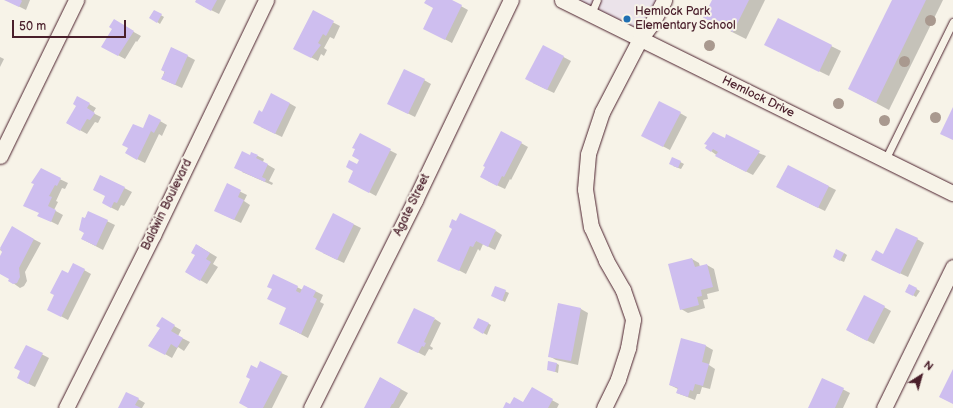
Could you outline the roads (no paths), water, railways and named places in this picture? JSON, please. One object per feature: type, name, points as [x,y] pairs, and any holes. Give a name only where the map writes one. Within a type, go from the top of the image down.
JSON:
[{"type":"street","points":[[0,156],[76,0]]},
{"type":"street","name":"Baldwin Boulevard","points":[[66,408],[153,235],[266,0]]},
{"type":"street","name":"Agate Street","points":[[311,408],[411,207],[511,0]]},
{"type":"street","name":"Hemlock Drive","points":[[562,0],[953,193]]},
{"type":"street","points":[[604,408],[618,379],[628,348],[632,319],[623,290],[606,260],[591,227],[585,189],[588,161],[602,112],[640,39],[652,23],[664,0]]},
{"type":"street","points":[[884,408],[953,267]]},
{"type":"lane","points":[[591,14],[597,0]]},
{"type":"lane","points":[[885,160],[953,22]]},
{"type":"place","name":"Hemlock Park Elementary School","points":[[627,19]]}]
